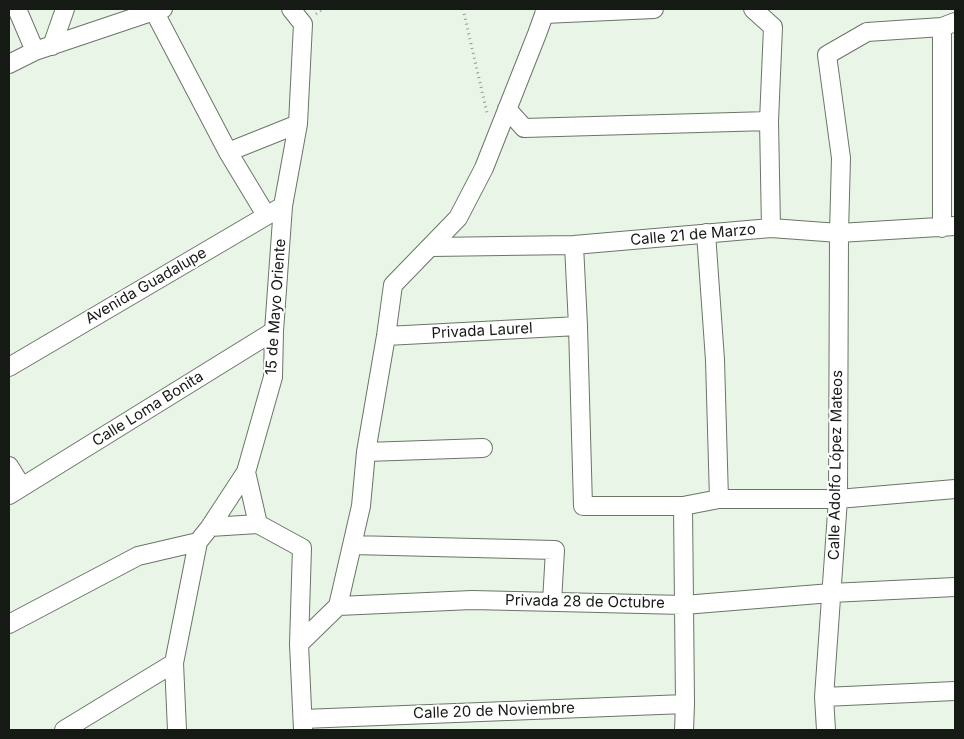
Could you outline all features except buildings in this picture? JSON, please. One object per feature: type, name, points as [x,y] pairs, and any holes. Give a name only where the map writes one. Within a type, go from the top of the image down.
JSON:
[{"type":"street","points":[[17,9],[35,52]]},
{"type":"street","points":[[52,46],[66,9]]},
{"type":"street","name":"15 de Mayo Oriente","points":[[258,524],[246,472],[273,378],[274,331],[283,206],[298,124],[303,24],[292,9]]},
{"type":"street","points":[[299,644],[338,606],[361,506],[366,452],[393,285],[458,218],[484,168],[545,11],[654,9]]},
{"type":"street","points":[[753,9],[773,27],[769,121],[770,228]]},
{"type":"street","points":[[9,64],[35,52],[159,10],[228,152],[266,215]]},
{"type":"street","points":[[948,25],[949,227]]},
{"type":"street","name":"Calle Adolfo López Mateos","points":[[826,730],[824,697],[838,499],[841,158],[827,55],[867,32],[948,25]]},
{"type":"street","points":[[507,109],[524,128],[769,121]]},
{"type":"street","points":[[228,152],[298,124]]},
{"type":"street","name":"Avenida Guadalupe","points":[[9,367],[283,206]]},
{"type":"street","name":"Calle 21 de Marzo","points":[[431,246],[574,245],[770,228],[839,233],[949,227]]},
{"type":"street","points":[[706,233],[715,360],[719,499]]},
{"type":"street","points":[[574,245],[583,506],[683,506],[719,499],[838,499],[955,488]]},
{"type":"street","name":"Privada Laurel","points":[[386,336],[578,326]]},
{"type":"street","name":"Calle Loma Bonita","points":[[9,466],[16,491],[274,331]]},
{"type":"street","points":[[366,452],[483,448]]},
{"type":"street","points":[[177,730],[174,663],[198,542],[246,472]]},
{"type":"street","points":[[683,506],[684,730]]},
{"type":"street","points":[[210,527],[258,524],[302,548],[299,644],[303,724]]},
{"type":"street","points":[[9,624],[138,556],[198,542]]},
{"type":"street","points":[[352,545],[555,550],[552,602]]},
{"type":"street","name":"Privada 28 de Octubre","points":[[338,606],[472,600],[684,605],[831,593],[955,587]]},
{"type":"street","points":[[64,730],[174,663]]},
{"type":"street","points":[[824,697],[955,691]]},
{"type":"street","name":"Calle 20 de Noviembre","points":[[303,724],[685,704]]},
{"type":"path","points":[[463,9],[488,114]]}]
